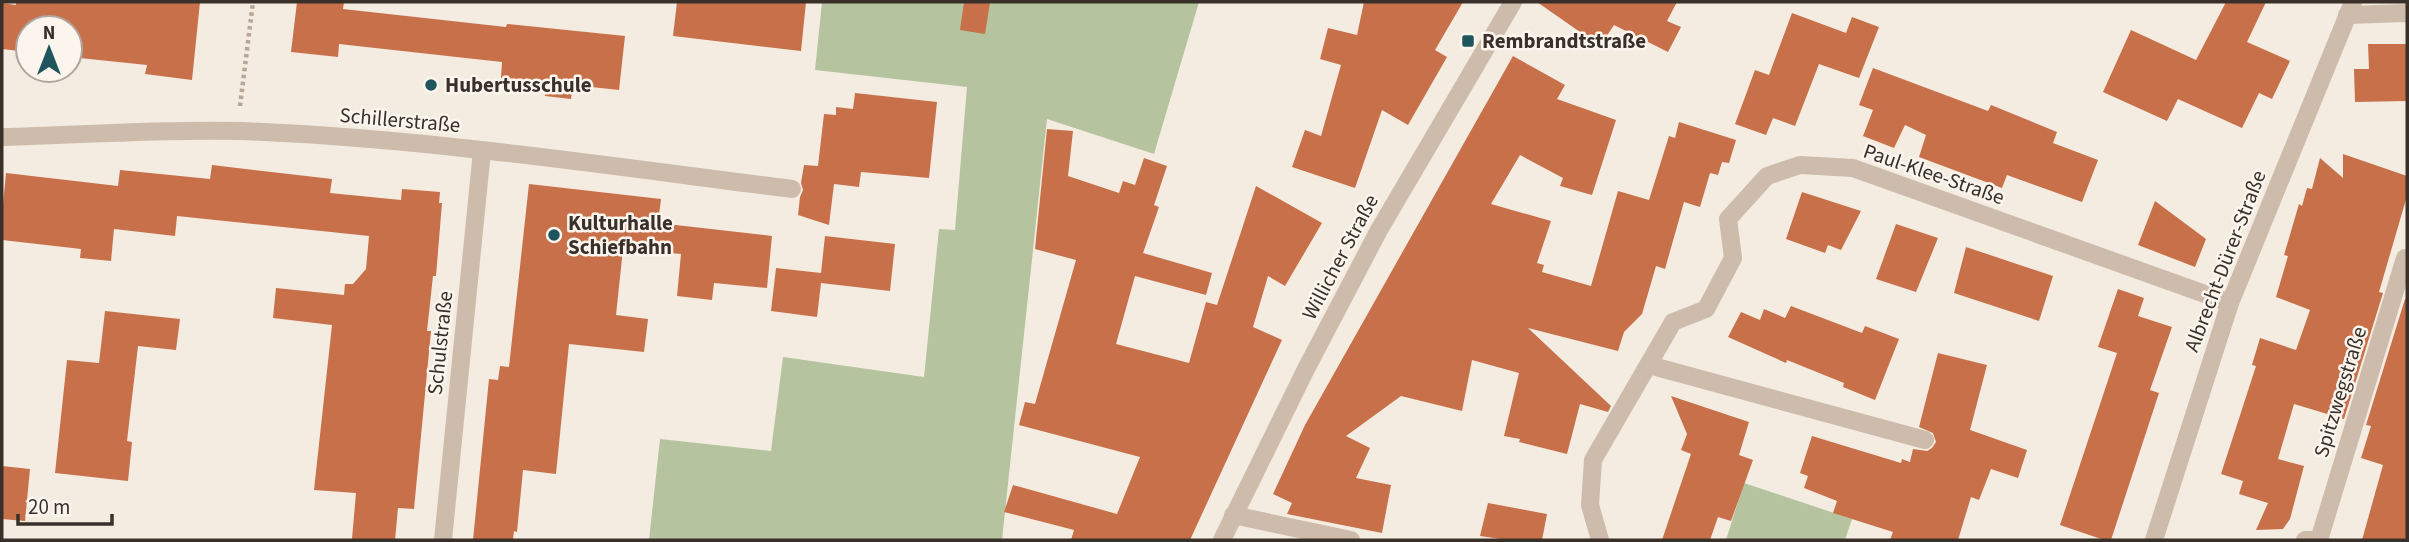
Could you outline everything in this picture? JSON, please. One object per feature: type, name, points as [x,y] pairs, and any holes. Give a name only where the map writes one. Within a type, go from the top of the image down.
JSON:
[{"type":"street","name":"Willicher Straße","points":[[1222,540],[1306,369],[1379,230],[1513,2]]},
{"type":"street","points":[[2350,8],[2407,13]]},
{"type":"street","name":"Albrecht-Dürer-Straße","points":[[2154,540],[2230,303],[2350,8]]},
{"type":"street","name":"Schillerstraße","points":[[2,137],[240,131],[347,138],[482,150],[792,189]]},
{"type":"street","name":"Schulstraße","points":[[443,540],[482,150]]},
{"type":"street","name":"Paul-Klee-Straße","points":[[1600,540],[1590,505],[1593,460],[1673,322],[1706,309],[1733,258],[1728,219],[1767,176],[1800,165],[1853,168],[2230,303]]},
{"type":"street","name":"Spitzwegstraße","points":[[2319,540],[2404,258]]},
{"type":"street","points":[[1649,365],[1925,440]]},
{"type":"street","points":[[1233,515],[1351,540]]},
{"type":"street","points":[[2305,540],[2319,540]]},
{"type":"path","points":[[240,131],[240,99],[253,2]]},
{"type":"green space","points":[[822,2],[1199,2],[1154,154],[1047,119],[1002,540],[649,540],[660,439],[771,451],[783,357],[924,377],[939,229],[955,230],[967,87],[815,70]]},
{"type":"green space","points":[[1744,483],[1852,519],[1845,540],[1726,540]]},
{"type":"building","points":[[16,2],[200,2],[192,80],[145,74],[147,65],[84,58],[84,14],[14,14],[14,50],[2,49],[2,3],[16,5]]},
{"type":"building","points":[[297,2],[344,2],[343,9],[506,27],[507,24],[625,36],[619,90],[573,85],[571,99],[545,96],[547,82],[501,78],[502,62],[339,44],[338,57],[291,52]]},
{"type":"building","points":[[677,2],[806,2],[801,51],[673,36]]},
{"type":"building","points":[[964,2],[990,2],[985,34],[960,30]]},
{"type":"building","points":[[1364,2],[1463,2],[1435,50],[1447,57],[1408,125],[1382,110],[1355,188],[1292,167],[1305,130],[1321,136],[1341,65],[1320,59],[1328,28],[1357,35]]},
{"type":"building","points":[[1537,2],[1677,2],[1667,21],[1681,27],[1668,52],[1614,25],[1600,46]]},
{"type":"building","points":[[2226,2],[2266,2],[2247,42],[2290,61],[2272,99],[2259,93],[2242,128],[2178,99],[2167,121],[2103,92],[2131,30],[2196,60]]},
{"type":"building","points":[[1792,13],[1846,33],[1852,17],[1879,27],[1859,78],[1819,64],[1795,126],[1773,118],[1766,135],[1735,124],[1755,70],[1769,75]]},
{"type":"building","points":[[2368,44],[2407,44],[2407,101],[2355,102],[2354,69],[2369,69]]},
{"type":"building","points":[[1513,56],[1565,85],[1557,99],[1616,120],[1592,195],[1560,186],[1563,178],[1520,155],[1491,204],[1551,221],[1537,263],[1544,265],[1542,272],[1591,286],[1618,191],[1649,200],[1669,136],[1675,138],[1679,122],[1736,140],[1729,163],[1722,162],[1718,175],[1710,173],[1700,207],[1684,202],[1665,269],[1656,266],[1642,314],[1624,332],[1618,351],[1528,328],[1611,406],[1608,412],[1580,404],[1567,454],[1519,442],[1520,439],[1504,436],[1519,373],[1472,360],[1462,411],[1401,396],[1346,436],[1370,448],[1356,478],[1391,485],[1382,533],[1287,514],[1292,503],[1273,494],[1305,425]]},
{"type":"building","points":[[1873,68],[1988,111],[1991,105],[2057,132],[2053,143],[2098,160],[2082,202],[2007,175],[2002,188],[1919,157],[1926,135],[1905,125],[1894,148],[1863,136],[1873,110],[1859,105]]},
{"type":"building","points":[[855,93],[937,102],[929,178],[861,172],[859,187],[834,184],[829,225],[798,215],[804,165],[818,166],[824,114],[836,115],[836,107],[853,109]]},
{"type":"building","points":[[1047,129],[1073,131],[1068,176],[1119,193],[1123,181],[1135,185],[1144,158],[1167,166],[1154,205],[1159,207],[1143,253],[1212,273],[1206,295],[1135,276],[1116,344],[1189,363],[1206,302],[1217,305],[1256,186],[1322,223],[1285,286],[1268,276],[1253,327],[1282,340],[1190,540],[1071,540],[1074,530],[1004,512],[1013,485],[1117,514],[1140,457],[1019,425],[1025,402],[1035,404],[1076,260],[1035,249]]},
{"type":"building","points":[[2343,154],[2407,176],[2407,196],[2379,292],[2383,293],[2344,419],[2294,404],[2278,459],[2304,466],[2290,519],[2283,529],[2256,530],[2268,503],[2239,494],[2243,481],[2221,474],[2256,366],[2252,365],[2260,338],[2296,350],[2310,310],[2276,297],[2288,256],[2284,255],[2299,204],[2302,206],[2307,188],[2312,189],[2320,158],[2343,178]]},
{"type":"building","points":[[212,165],[332,179],[330,193],[401,200],[402,189],[440,192],[439,203],[442,203],[436,276],[433,276],[427,331],[431,331],[414,509],[398,508],[395,540],[352,539],[356,493],[314,490],[332,325],[273,318],[276,288],[344,295],[345,284],[353,284],[366,269],[369,236],[177,216],[175,236],[114,229],[111,261],[80,258],[81,249],[2,240],[6,173],[118,186],[120,170],[210,179]]},
{"type":"building","points":[[529,184],[661,199],[658,223],[772,236],[767,288],[714,283],[712,300],[677,296],[681,254],[623,249],[616,315],[648,319],[644,352],[569,344],[556,474],[523,470],[517,532],[514,531],[513,540],[473,540],[489,379],[498,380],[500,366],[509,367]]},
{"type":"building","points":[[1802,192],[1861,211],[1841,250],[1828,245],[1825,253],[1786,239]]},
{"type":"building","points":[[2155,201],[2206,239],[2195,267],[2138,245]]},
{"type":"building","points":[[1896,224],[1938,238],[1916,292],[1876,279]]},
{"type":"building","points":[[825,236],[895,244],[890,291],[821,283],[817,317],[771,311],[776,268],[821,273]]},
{"type":"building","points":[[1966,247],[2053,276],[2039,321],[1954,293]]},
{"type":"building","points":[[2118,289],[2144,298],[2138,316],[2172,327],[2150,390],[2159,393],[2111,540],[2104,540],[2060,525],[2117,353],[2098,347]]},
{"type":"building","points":[[2405,299],[2407,540],[2362,540],[2383,465],[2361,458],[2371,426],[2366,425]]},
{"type":"building","points":[[1791,306],[1862,333],[1865,326],[1899,339],[1875,400],[1843,387],[1844,383],[1787,360],[1786,363],[1728,337],[1741,312],[1760,320],[1764,309],[1785,318]]},
{"type":"building","points":[[105,311],[180,319],[176,350],[138,346],[127,441],[132,442],[128,481],[55,473],[67,360],[99,363]]},
{"type":"building","points":[[1938,353],[1987,365],[1970,430],[2027,450],[2018,478],[1991,469],[1979,500],[1971,497],[1958,540],[1890,540],[1893,532],[1833,513],[1837,501],[1804,488],[1808,476],[1800,473],[1812,436],[1901,463],[1902,459],[1910,462],[1913,449],[1927,451],[1932,448],[1936,442],[1933,433],[1919,427]]},
{"type":"building","points":[[1671,396],[1749,422],[1739,455],[1753,460],[1731,521],[1718,517],[1710,540],[1662,540],[1691,454],[1681,450],[1687,434]]},
{"type":"building","points":[[2,466],[30,469],[25,521],[2,519]]},
{"type":"building","points":[[1488,503],[1547,514],[1542,540],[1508,540],[1480,536]]},
{"type":"place","name":"Rembrandtstraße","points":[[1468,41]]},
{"type":"place","name":"Hubertusschule","points":[[431,85]]},
{"type":"place","name":"Kulturhalle Schiefbahn","points":[[554,235]]}]
